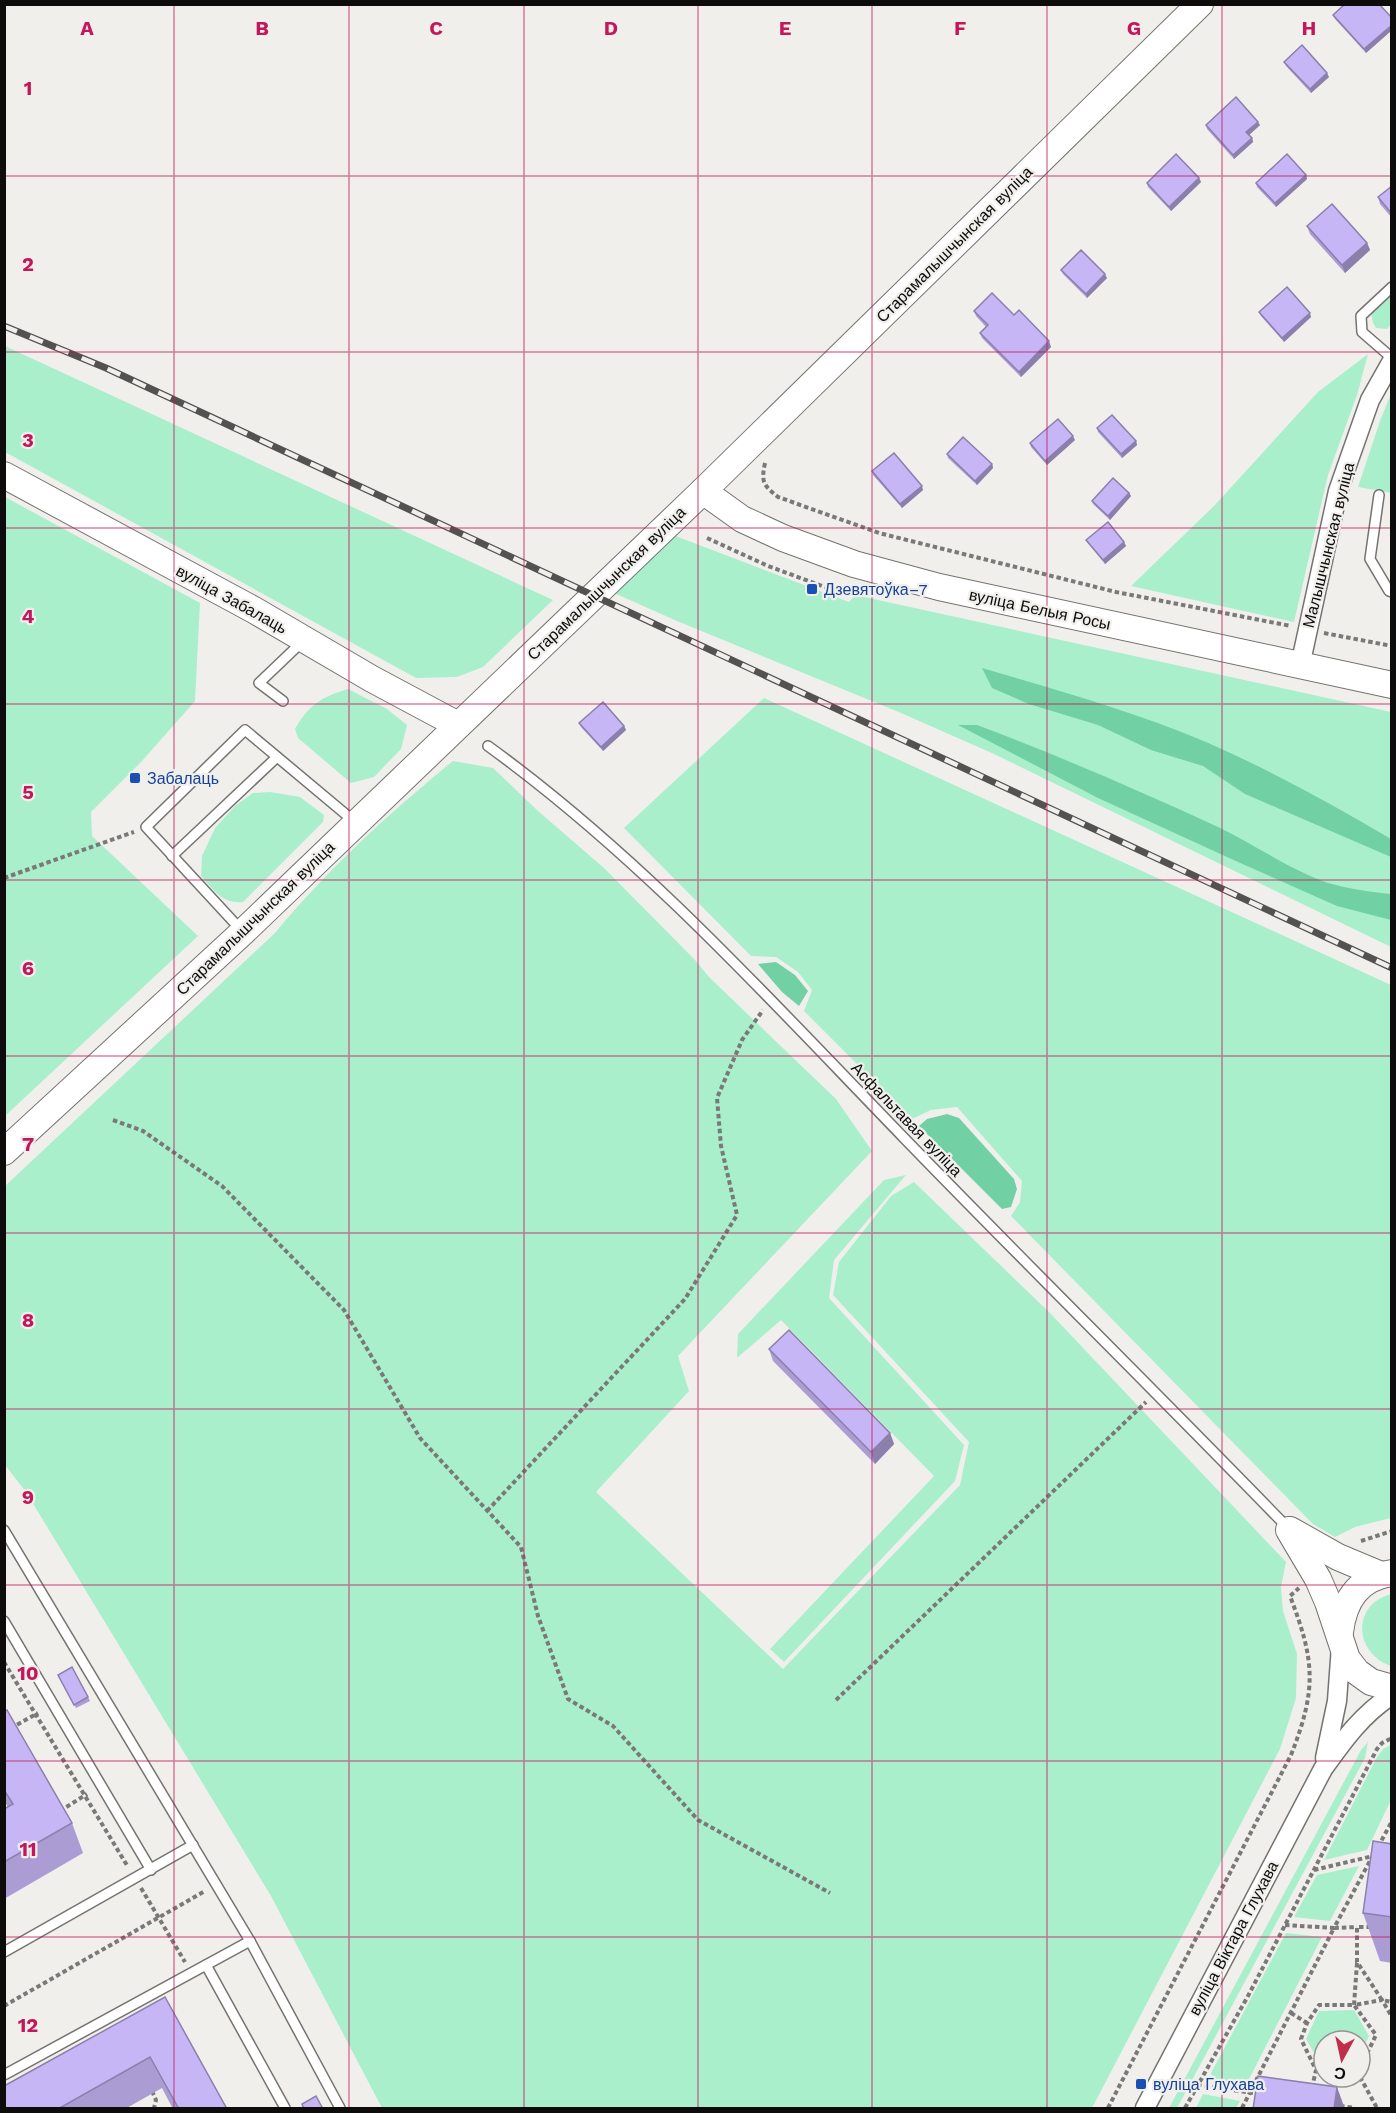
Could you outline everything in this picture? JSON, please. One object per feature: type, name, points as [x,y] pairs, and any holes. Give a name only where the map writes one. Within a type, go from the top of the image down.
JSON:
[{"type":"main road","name":"Старамалышчынская вуліца","points":[[4,1152],[243,932],[355,822],[703,491],[1200,4]]},
{"type":"main road","name":"вуліца Забалаць","points":[[4,475],[305,639],[372,679],[458,724]]},
{"type":"main road","name":"вуліца Белыя Росы","points":[[703,491],[742,519],[783,538],[854,564],[939,587],[1392,685]]},
{"type":"main road","points":[[1289,1530],[1338,1557],[1386,1574]]},
{"type":"main road","points":[[1289,1530],[1318,1579],[1347,1659],[1357,1672],[1371,1682],[1392,1688]]},
{"type":"main road","points":[[1340,1638],[1342,1614],[1351,1596],[1364,1583],[1386,1574]]},
{"type":"street","name":"Малышчынская вуліца","points":[[1300,666],[1338,491],[1370,400],[1390,363]]},
{"type":"street","name":"вуліца Віктара Глухава","points":[[1323,1769],[1334,1725],[1340,1638]]},
{"type":"street","name":"вуліца Віктара Глухава","points":[[1145,2109],[1323,1769],[1344,1738],[1365,1715],[1392,1695]]},
{"type":"lane","points":[[1390,363],[1362,332],[1361,316],[1392,287]]},
{"type":"lane","points":[[1379,495],[1370,559],[1389,591],[1392,592]]},
{"type":"lane","points":[[283,701],[259,683],[305,639]]},
{"type":"lane","points":[[243,932],[146,827],[245,730],[355,822]]},
{"type":"lane","name":"Асфальтавая вуліца","points":[[489,746],[540,785],[627,858],[770,999],[1289,1530]]},
{"type":"lane","points":[[172,856],[277,757]]},
{"type":"lane","points":[[4,1530],[250,1941],[340,2109]]},
{"type":"lane","points":[[4,1621],[152,1870]]},
{"type":"lane","points":[[4,1952],[193,1845]]},
{"type":"lane","points":[[4,2075],[250,1941]]},
{"type":"lane","points":[[206,1965],[285,2109]]},
{"type":"path","points":[[765,463],[762,476],[766,487],[778,497],[879,533],[1116,592],[1392,646]]},
{"type":"path","points":[[706,538],[768,566],[841,593]]},
{"type":"path","points":[[4,878],[146,827]]},
{"type":"path","points":[[488,1511],[685,1299],[737,1215],[721,1146],[717,1098],[742,1040],[770,999]]},
{"type":"path","points":[[113,1120],[143,1131],[222,1186],[344,1310],[420,1438],[521,1547],[538,1616],[568,1699],[613,1726],[698,1820],[830,1893]]},
{"type":"path","points":[[836,1700],[1155,1393]]},
{"type":"path","points":[[1358,1542],[1392,1531]]},
{"type":"path","points":[[1108,2109],[1291,1755],[1302,1726],[1309,1699],[1310,1669],[1299,1620],[1290,1596]]},
{"type":"path","points":[[4,1662],[192,1973]]},
{"type":"path","points":[[4,1731],[54,1705]]},
{"type":"path","points":[[1185,2109],[1377,1749],[1382,1743],[1392,1738]]},
{"type":"path","points":[[60,1811],[101,1785]]},
{"type":"path","points":[[1242,2109],[1334,1928],[1392,1821]]},
{"type":"path","points":[[1314,1870],[1382,1854]]},
{"type":"path","points":[[4,2006],[216,1885]]},
{"type":"path","points":[[1285,1925],[1334,1928],[1372,1927]]},
{"type":"path","points":[[1358,1928],[1354,2005],[1371,2029]]},
{"type":"path","points":[[1358,1962],[1392,2017]]},
{"type":"path","points":[[1312,2061],[1301,2038],[1307,2023],[1319,2005],[1354,2005],[1382,2000],[1392,2002]]},
{"type":"path","points":[[1291,2013],[1307,2023]]},
{"type":"path","points":[[1372,2030],[1376,2036],[1372,2044]]},
{"type":"path","points":[[1197,2085],[1263,2094]]},
{"type":"path","points":[[151,2087],[156,2100],[154,2109]]},
{"type":"path","points":[[1311,2091],[1312,2087]]},
{"type":"path","points":[[1366,2089],[1377,2109]]},
{"type":"path","points":[[1332,2105],[1355,2109]]},
{"type":"green space","points":[[1391,294],[1391,324],[1387,329],[1376,328],[1371,313]]},
{"type":"green space","points":[[5,346],[553,600],[483,667],[457,677],[416,678],[5,452]]},
{"type":"green space","points":[[1368,354],[1357,395],[1328,475],[1294,622],[1131,586],[1214,506],[1318,392]]},
{"type":"green space","points":[[1391,394],[1391,493],[1358,487]]},
{"type":"green space","points":[[5,497],[200,603],[195,701],[142,761],[91,812],[92,836],[198,936],[5,1116]]},
{"type":"green space","points":[[673,535],[849,602],[855,595],[1391,712],[1391,947],[994,754],[614,593]]},
{"type":"green space","points":[[982,668],[1123,711],[1206,742],[1254,764],[1391,839],[1391,857],[1245,794],[1203,766],[1151,750],[1098,725],[1029,704],[992,688]]},
{"type":"green space","points":[[348,689],[387,709],[407,725],[401,749],[374,777],[351,783],[298,738],[295,729],[311,707],[331,695]]},
{"type":"green space","points":[[764,698],[1391,985],[1391,1518],[1355,1527],[1335,1537],[1313,1524],[1011,1216],[1020,1202],[1022,1181],[957,1107],[931,1110],[912,1119],[804,1011],[812,990],[798,972],[776,957],[751,956],[624,828]]},
{"type":"green space","points":[[958,725],[977,725],[1098,774],[1218,827],[1314,878],[1344,887],[1391,894],[1391,920],[1337,906],[1238,862],[1098,798]]},
{"type":"green space","points":[[453,761],[493,768],[538,811],[604,868],[709,977],[836,1099],[872,1151],[678,1356],[689,1391],[596,1492],[783,1669],[960,1485],[969,1442],[833,1295],[839,1262],[891,1196],[914,1182],[1049,1312],[1286,1562],[1281,1587],[1283,1611],[1297,1654],[1296,1698],[1280,1749],[1092,2108],[382,2108],[271,1896],[26,1492],[5,1465],[5,1186],[275,933],[360,843]]},
{"type":"green space","points":[[270,792],[300,797],[324,815],[323,822],[243,902],[229,901],[214,891],[201,876],[202,856],[215,828],[235,806],[253,793]]},
{"type":"green space","points":[[776,962],[795,975],[808,991],[799,1006],[782,992],[758,964]]},
{"type":"green space","points":[[947,1114],[959,1118],[1014,1179],[1017,1189],[1011,1207],[1002,1209],[919,1126],[927,1119]]},
{"type":"green space","points":[[906,1175],[834,1260],[829,1298],[964,1445],[955,1481],[784,1662],[770,1649],[934,1476],[781,1320],[737,1358],[738,1334],[884,1180]]},
{"type":"green space","points":[[1392,1594],[1391,1666],[1379,1660],[1370,1651],[1364,1640],[1362,1629],[1369,1608],[1378,1600]]},
{"type":"green space","points":[[1368,1742],[1365,1758],[1177,2108],[1169,2108],[1361,1750]]},
{"type":"green space","points":[[1391,1745],[1391,1800],[1367,1850],[1324,1860],[1377,1757],[1383,1749]]},
{"type":"green space","points":[[1359,1866],[1330,1921],[1294,1917],[1317,1875]]},
{"type":"green space","points":[[1286,1933],[1322,1937],[1246,2085],[1215,2083],[1211,2073]]},
{"type":"green space","points":[[1354,2010],[1365,2029],[1312,2029],[1312,2049],[1306,2039],[1319,2011]]},
{"type":"green space","points":[[1203,2094],[1240,2101],[1236,2108],[1196,2108]]},
{"type":"building","points":[[1345,4],[1379,4],[1392,18],[1392,25],[1364,49],[1333,15]]},
{"type":"building","points":[[1302,45],[1327,73],[1310,89],[1284,62]]},
{"type":"building","points":[[1236,97],[1258,122],[1246,132],[1252,138],[1233,155],[1206,125]]},
{"type":"building","points":[[1176,154],[1199,178],[1169,207],[1147,183]]},
{"type":"building","points":[[1287,154],[1306,175],[1275,203],[1256,183]]},
{"type":"building","points":[[1392,186],[1392,214],[1378,197]]},
{"type":"building","points":[[1332,204],[1367,243],[1342,265],[1307,226]]},
{"type":"building","points":[[1081,250],[1105,274],[1086,294],[1061,270]]},
{"type":"building","points":[[1287,287],[1310,313],[1282,338],[1259,312]]},
{"type":"building","points":[[992,293],[1014,315],[1019,310],[1049,341],[1019,372],[980,333],[988,325],[974,311]]},
{"type":"building","points":[[1112,415],[1136,441],[1121,454],[1097,428]]},
{"type":"building","points":[[1058,419],[1073,436],[1045,461],[1030,443]]},
{"type":"building","points":[[963,437],[992,464],[975,481],[947,454]]},
{"type":"building","points":[[894,453],[922,486],[900,504],[872,471]]},
{"type":"building","points":[[1113,478],[1129,493],[1108,516],[1092,501]]},
{"type":"building","points":[[1108,522],[1124,542],[1103,560],[1086,540]]},
{"type":"building","points":[[603,702],[624,726],[601,747],[579,723]]},
{"type":"building","points":[[789,1330],[890,1433],[871,1452],[769,1349]]},
{"type":"building","points":[[72,1667],[88,1697],[74,1705],[58,1675]]},
{"type":"building","points":[[7,1710],[72,1823],[4,1862],[4,1809],[13,1804],[4,1790],[4,1712]]},
{"type":"building","points":[[1373,1841],[1392,1844],[1392,1917],[1363,1913]]},
{"type":"building","points":[[165,1997],[227,2109],[179,2109],[150,2057],[58,2109],[4,2109],[4,2086]]},
{"type":"building","points":[[1258,2076],[1312,2084],[1312,2089],[1337,2089],[1334,2109],[1253,2109]]},
{"type":"building","points":[[316,2096],[323,2109],[304,2109],[302,2104]]},
{"type":"railway","points":[[4,326],[106,368],[1392,968]]},
{"type":"place","name":"Дзевятоўка–7","points":[[812,589]]},
{"type":"place","name":"Забалаць","points":[[135,778]]},
{"type":"place","name":"вуліца Глухава","points":[[1141,2084]]}]
